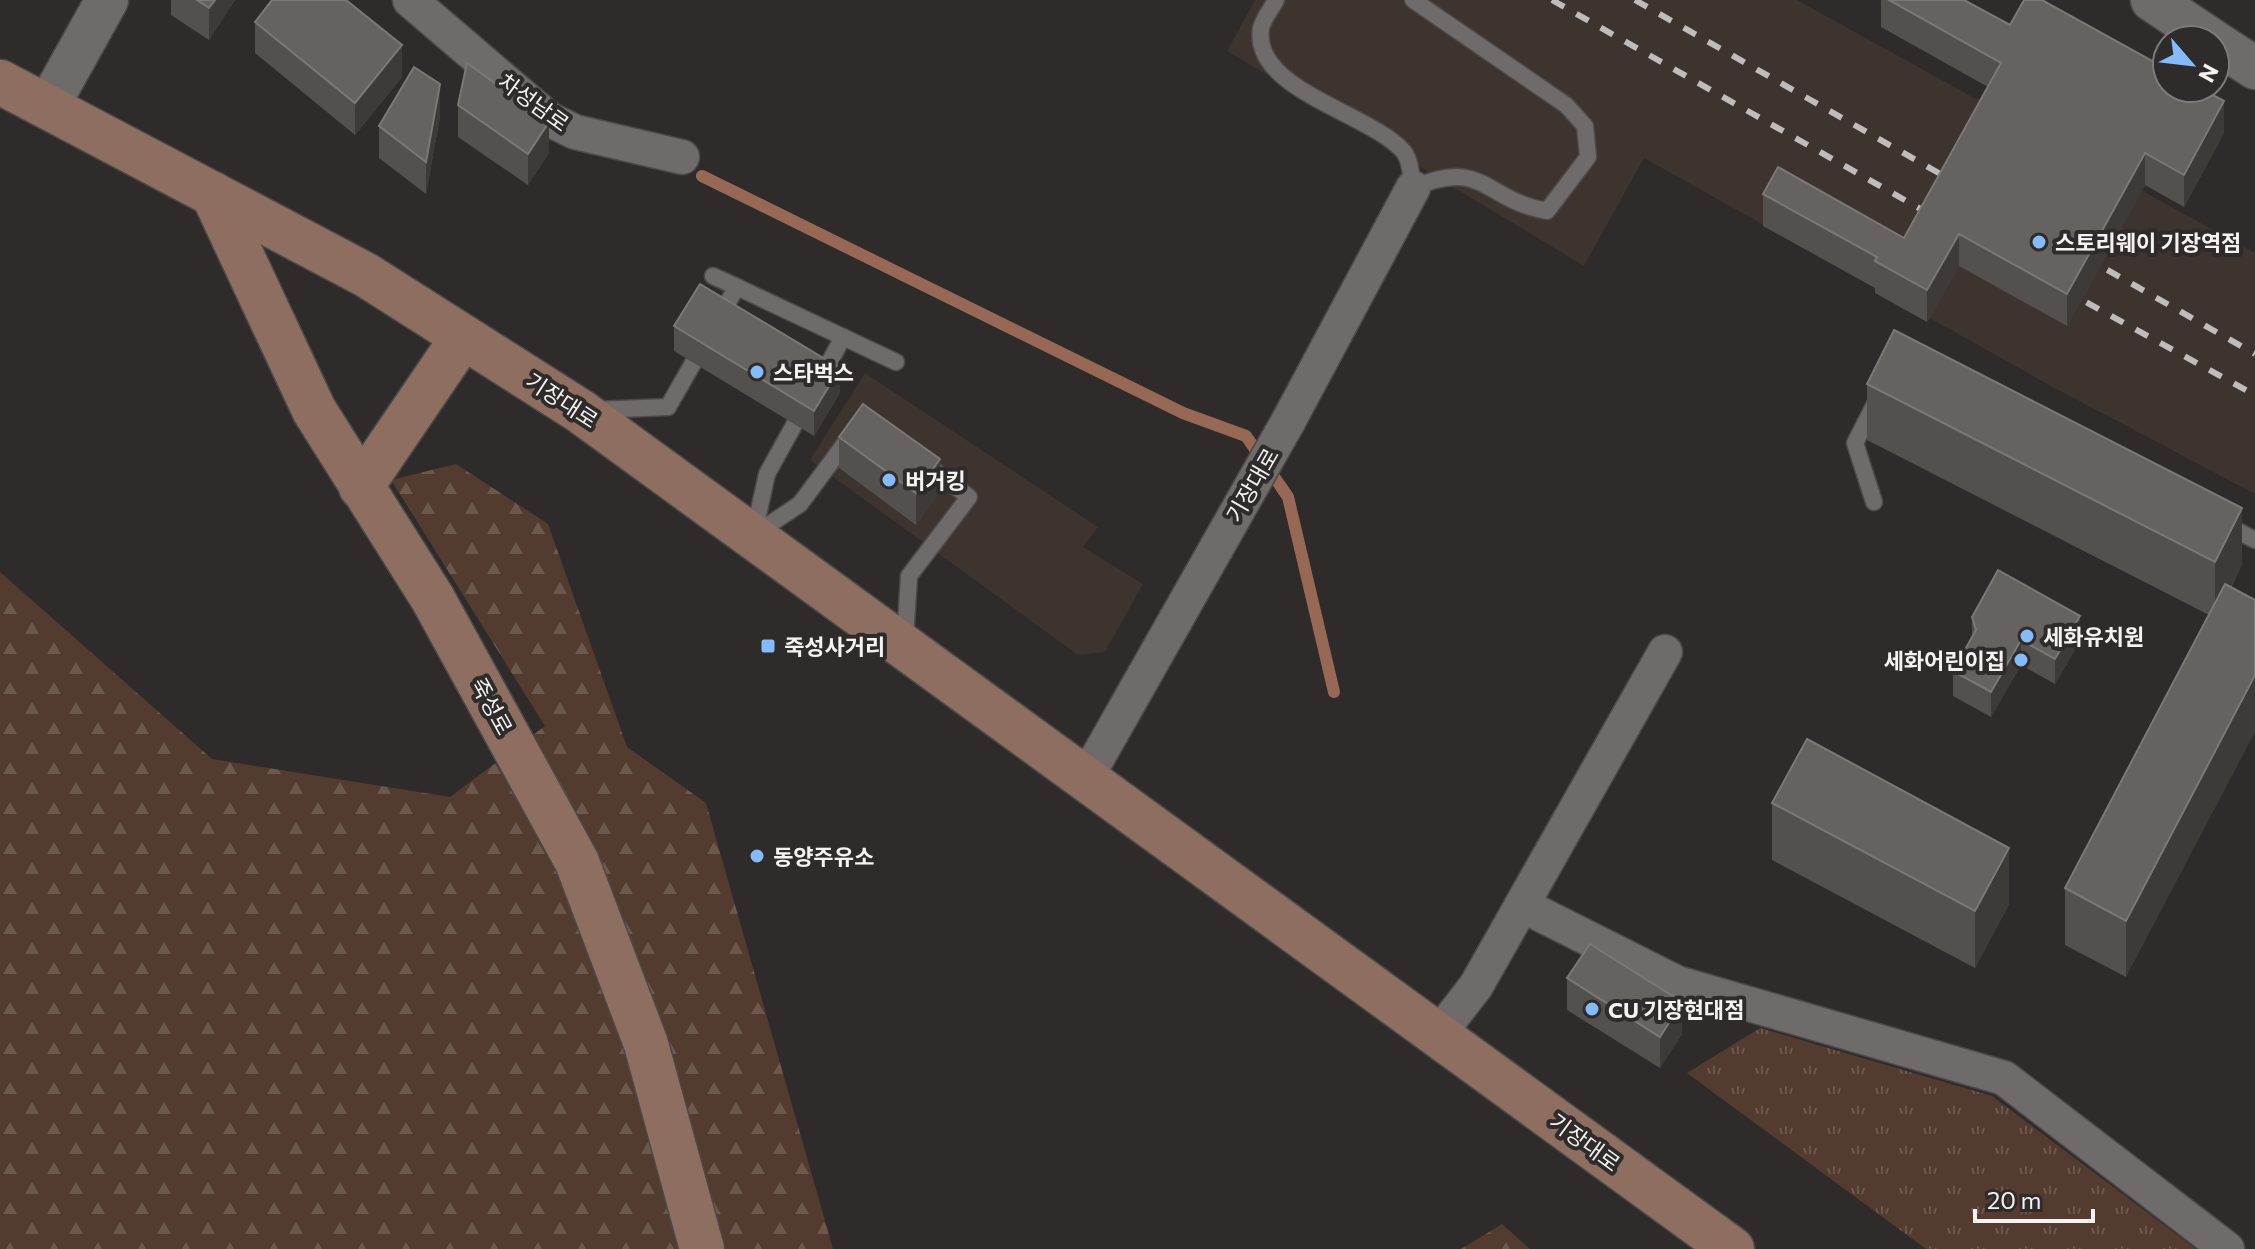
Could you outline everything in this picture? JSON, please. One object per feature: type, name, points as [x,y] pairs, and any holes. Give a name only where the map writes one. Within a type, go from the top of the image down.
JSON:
[{"type":"main road","name":"기장대로","points":[[0,82],[366,275],[580,411],[1732,1249]]},
{"type":"main road","name":"죽성로","points":[[213,194],[295,375],[361,487],[433,599],[577,862],[646,1044],[702,1249]]},
{"type":"main road","points":[[361,487],[463,337]]},
{"type":"street","points":[[48,106],[107,0]]},
{"type":"street","name":"차성남로","points":[[410,0],[549,119],[575,132],[682,157]]},
{"type":"street","points":[[2152,0],[2188,24]]},
{"type":"street","points":[[2231,52],[2255,68]]},
{"type":"street","name":"기장대로","points":[[1086,778],[1289,420],[1413,188]]},
{"type":"street","points":[[1438,1035],[1476,986],[1665,652]]},
{"type":"street","points":[[1522,905],[1677,983],[2004,1078],[2227,1249]]},
{"type":"lane","points":[[1276,0],[1261,27],[1264,55],[1282,78],[1389,138],[1407,155],[1413,188],[1440,176],[1466,175],[1528,208],[1547,211],[1588,157],[1585,126],[1566,105],[1413,0]]},
{"type":"lane","points":[[713,276],[896,362]]},
{"type":"lane","points":[[580,411],[668,407],[737,287]]},
{"type":"lane","points":[[754,535],[767,474],[843,337]]},
{"type":"lane","points":[[1874,502],[1855,443],[1884,387]]},
{"type":"lane","points":[[754,535],[800,504],[864,417]]},
{"type":"lane","points":[[905,646],[909,576],[969,497],[911,453]]},
{"type":"lane","points":[[2212,518],[2255,540]]},
{"type":"shaded area","points":[[1255,0],[1797,0],[2255,253],[2255,494],[2049,385],[1644,158],[1584,266],[1227,51]]},
{"type":"shaded area","points":[[865,373],[1098,527],[1083,547],[1143,584],[1105,652],[1078,655],[810,460]]},
{"type":"green space","points":[[456,464],[548,524],[627,747],[706,803],[833,1249],[0,1249],[0,572],[212,759],[450,797],[545,726],[391,480]]},
{"type":"green space","points":[[1760,1028],[1992,1096],[2196,1249],[1926,1249],[1687,1073]]},
{"type":"green space","points":[[1502,1224],[1530,1249],[1461,1249]]},
{"type":"building","points":[[197,0],[215,0],[209,8]]},
{"type":"building","points":[[272,0],[346,0],[402,45],[355,103],[255,22]]},
{"type":"building","points":[[1889,0],[1964,0],[2010,25],[2024,0],[2042,0],[2151,60],[2151,104],[2222,104],[2184,175],[2145,153],[2067,294],[1959,234],[1927,290],[1875,261],[1877,257],[1763,194],[1778,167],[1904,238],[2001,63]]},
{"type":"building","points":[[467,63],[549,122],[528,154],[458,105]]},
{"type":"building","points":[[414,67],[440,84],[426,162],[379,126]]},
{"type":"building","points":[[700,284],[840,368],[814,411],[674,326]]},
{"type":"building","points":[[1894,330],[2242,508],[2215,562],[1867,384]]},
{"type":"building","points":[[863,404],[940,459],[916,493],[839,437]]},
{"type":"building","name":"세화어린이집","points":[[1998,570],[2080,616],[2055,659],[2021,640],[1991,692],[1953,671],[1976,630],[1972,617]]},
{"type":"building","points":[[2225,584],[2255,600],[2255,675],[2126,921],[2065,888]]},
{"type":"building","points":[[1807,739],[2009,848],[1975,911],[1772,803]]},
{"type":"building","points":[[1590,944],[1682,1002],[1660,1037],[1567,978]]},
{"type":"waterway","points":[[702,176],[1183,413],[1246,436],[1288,497],[1334,692]]},
{"type":"railway","points":[[1552,0],[1940,220]]},
{"type":"railway","points":[[1635,0],[1958,184]]},
{"type":"railway","points":[[2083,256],[2255,354]]},
{"type":"railway","points":[[2062,289],[2255,395]]},
{"type":"place","name":"스토리웨이 기장역점","points":[[2039,242]]},
{"type":"place","name":"스타벅스","points":[[757,372]]},
{"type":"place","name":"버거킹","points":[[889,480]]},
{"type":"place","name":"세화유치원","points":[[2027,636]]},
{"type":"place","name":"죽성사거리","points":[[768,646]]},
{"type":"place","name":"세화어린이집","points":[[2021,660]]},
{"type":"place","name":"동양주유소","points":[[757,856]]},
{"type":"place","name":"CU 기장현대점","points":[[1592,1009]]}]
